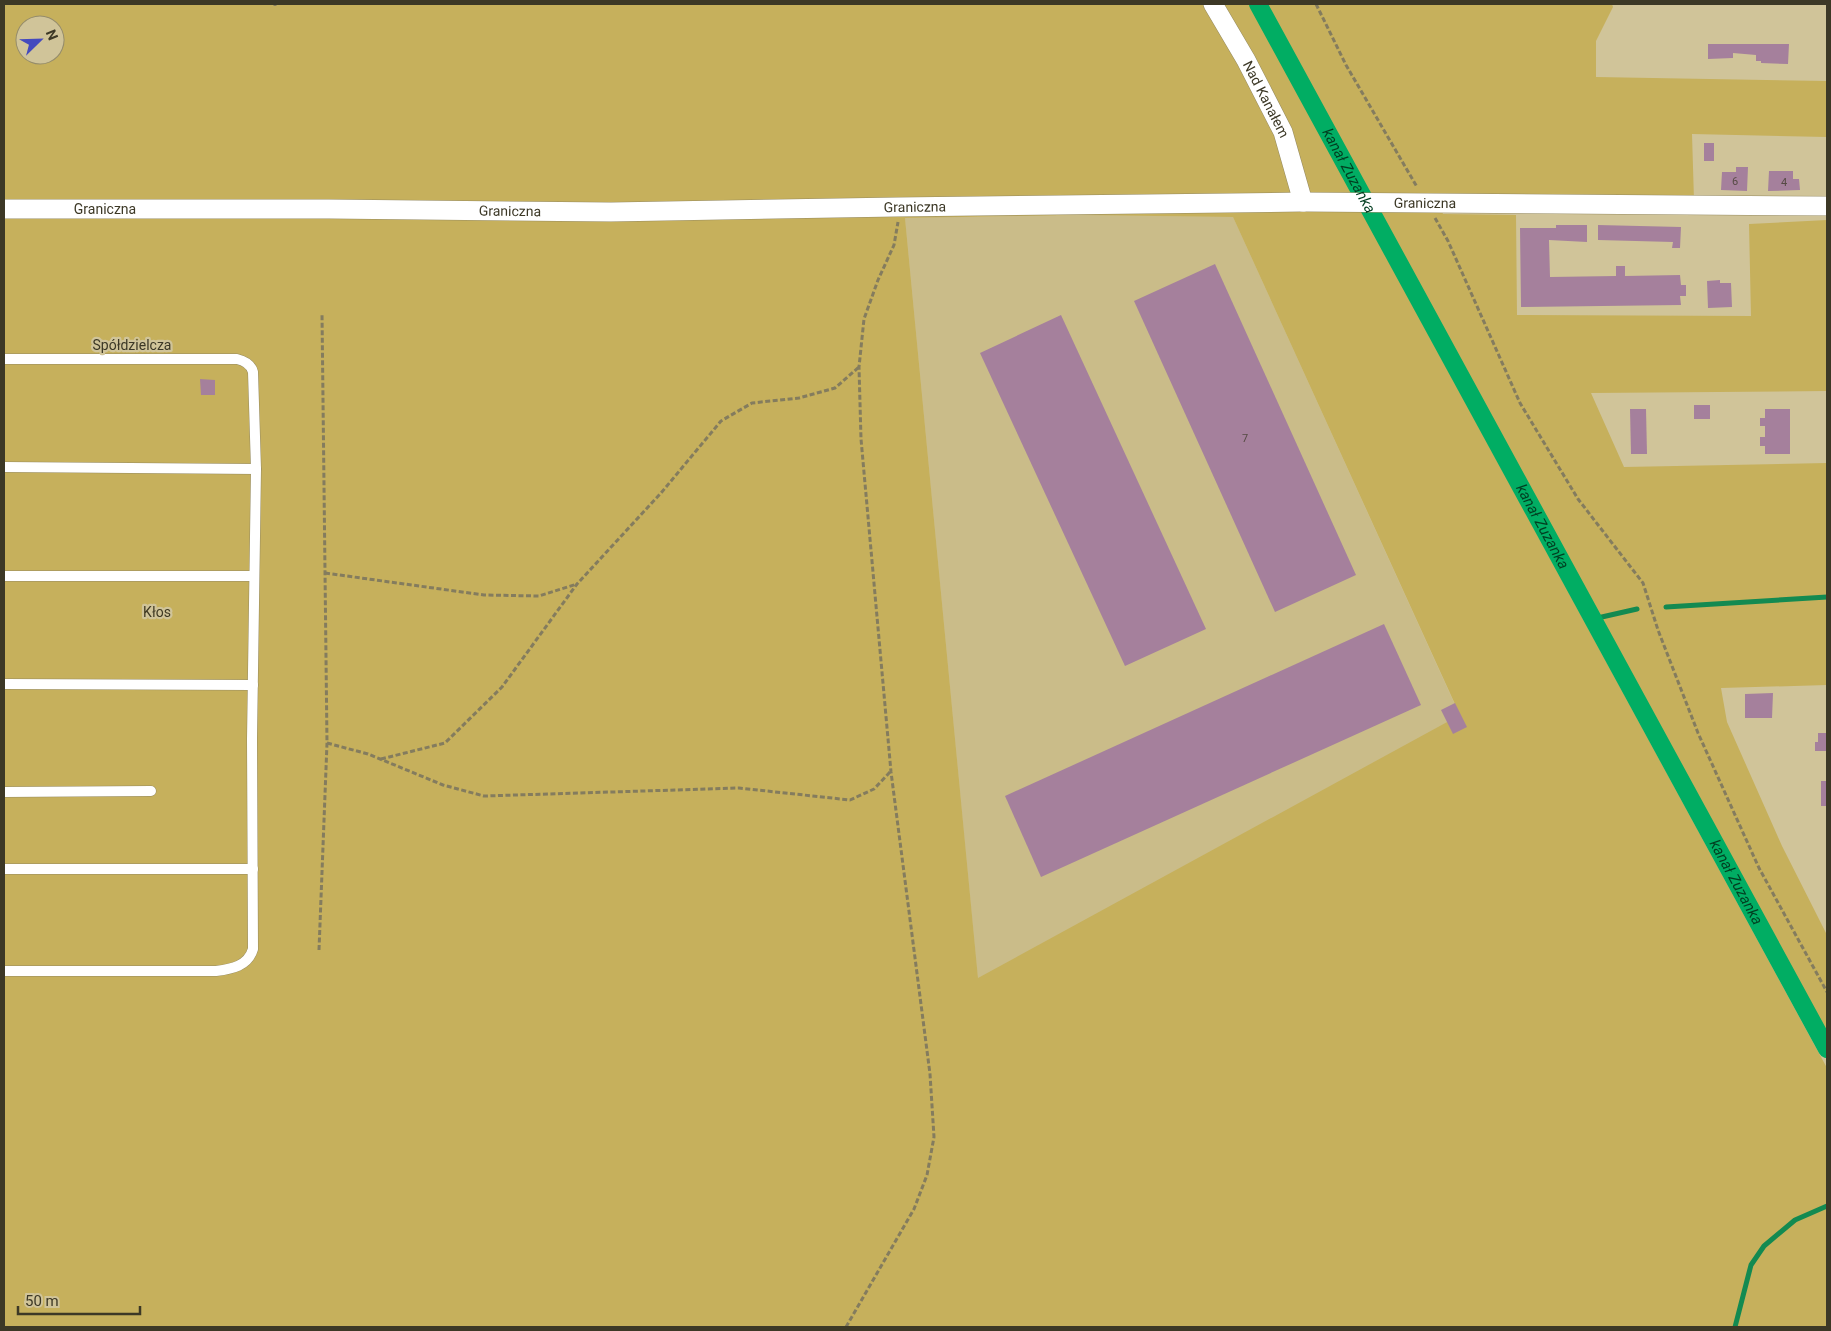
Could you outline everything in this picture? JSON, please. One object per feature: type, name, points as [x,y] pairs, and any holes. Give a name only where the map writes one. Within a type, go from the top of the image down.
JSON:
[{"type":"street","name":"Nad Kanałem","points":[[1213,4],[1246,60],[1283,132],[1303,202]]},
{"type":"street","name":"Graniczna","points":[[4,209],[329,209],[611,212],[1303,202],[1827,206]]},
{"type":"lane","name":"Spółdzielcza","points":[[4,359],[237,359],[250,365],[253,372],[256,469]]},
{"type":"lane","points":[[4,467],[256,469],[253,576],[253,949],[247,960],[234,968],[216,971],[4,971]]},
{"type":"lane","points":[[4,576],[253,576]]},
{"type":"lane","points":[[4,684],[253,685]]},
{"type":"lane","points":[[4,792],[152,791]]},
{"type":"lane","points":[[4,869],[253,869]]},
{"type":"path","points":[[1316,4],[1346,65],[1448,241],[1520,403],[1578,499],[1643,583],[1658,630],[1698,733],[1759,868],[1827,992]]},
{"type":"path","points":[[846,1327],[914,1209],[927,1175],[934,1137],[930,1074],[891,772],[861,439],[859,366],[864,319],[878,280],[894,245],[898,223],[897,207]]},
{"type":"path","points":[[318,950],[326,743],[322,313]]},
{"type":"path","points":[[381,759],[445,743],[502,687],[578,584],[662,493],[721,421],[752,403],[799,398],[835,388],[859,366]]},
{"type":"path","points":[[325,573],[484,595],[539,596],[578,584]]},
{"type":"path","points":[[326,743],[368,754],[442,785],[484,796],[739,788],[850,800],[874,789],[891,772]]},
{"type":"shaded area","points":[[1078,215],[1233,217],[1460,716],[978,979],[905,218]]},
{"type":"green space","name":"Kłos","points":[[4,4],[1612,4],[1613,7],[1596,41],[1596,77],[1827,81],[1827,137],[1692,134],[1694,200],[1435,196],[1443,214],[1516,215],[1517,315],[1751,316],[1749,224],[1827,220],[1827,391],[1591,393],[1624,467],[1827,463],[1827,685],[1721,688],[1727,722],[1782,846],[1827,935],[1827,1035],[1392,241],[1378,242],[1827,1068],[1827,1327],[4,1327]],"holes":[[[1078,215],[1233,217],[1460,715],[978,978],[905,218]]]},
{"type":"building","points":[[1708,44],[1789,44],[1788,64],[1761,63],[1761,61],[1756,61],[1756,55],[1733,53],[1733,58],[1708,59]]},
{"type":"building","points":[[1704,143],[1714,143],[1714,161],[1704,161]]},
{"type":"building","points":[[1736,167],[1748,167],[1747,191],[1721,190],[1722,172],[1736,172]]},
{"type":"building","points":[[1769,171],[1793,171],[1793,179],[1799,179],[1800,190],[1768,191]]},
{"type":"building","points":[[1556,225],[1587,225],[1587,242],[1549,240],[1550,277],[1616,276],[1616,266],[1625,266],[1625,276],[1680,275],[1681,285],[1686,285],[1686,296],[1680,296],[1681,305],[1521,307],[1520,228],[1556,228]]},
{"type":"building","points":[[1598,225],[1681,227],[1680,248],[1672,248],[1673,242],[1598,240]]},
{"type":"building","points":[[1215,264],[1356,575],[1275,612],[1134,301]]},
{"type":"building","points":[[1720,280],[1720,283],[1731,283],[1732,307],[1708,308],[1707,281]]},
{"type":"building","points":[[1061,315],[1206,629],[1125,666],[980,353]]},
{"type":"building","points":[[200,379],[215,380],[215,395],[201,395]]},
{"type":"building","points":[[1694,405],[1710,405],[1710,419],[1694,419]]},
{"type":"building","points":[[1630,409],[1646,409],[1647,454],[1631,454]]},
{"type":"building","points":[[1765,409],[1790,409],[1790,454],[1765,454],[1765,446],[1760,446],[1760,437],[1765,437],[1765,426],[1760,426],[1760,418],[1765,418]]},
{"type":"building","points":[[1384,624],[1421,705],[1041,877],[1005,796]]},
{"type":"building","points":[[1773,693],[1772,718],[1745,718],[1745,694]]},
{"type":"building","points":[[1455,703],[1467,727],[1453,734],[1441,710]]},
{"type":"building","points":[[1818,733],[1827,733],[1827,751],[1815,751]]},
{"type":"building","points":[[1821,781],[1827,781],[1827,806],[1821,806]]},
{"type":"waterway","name":"kanał Zuzanka","points":[[1258,4],[1827,1049]]},
{"type":"waterway","points":[[1666,607],[1827,597]]},
{"type":"waterway","points":[[1593,619],[1637,609]]},
{"type":"waterway","points":[[1735,1327],[1751,1265],[1764,1246],[1795,1220],[1827,1206]]}]
